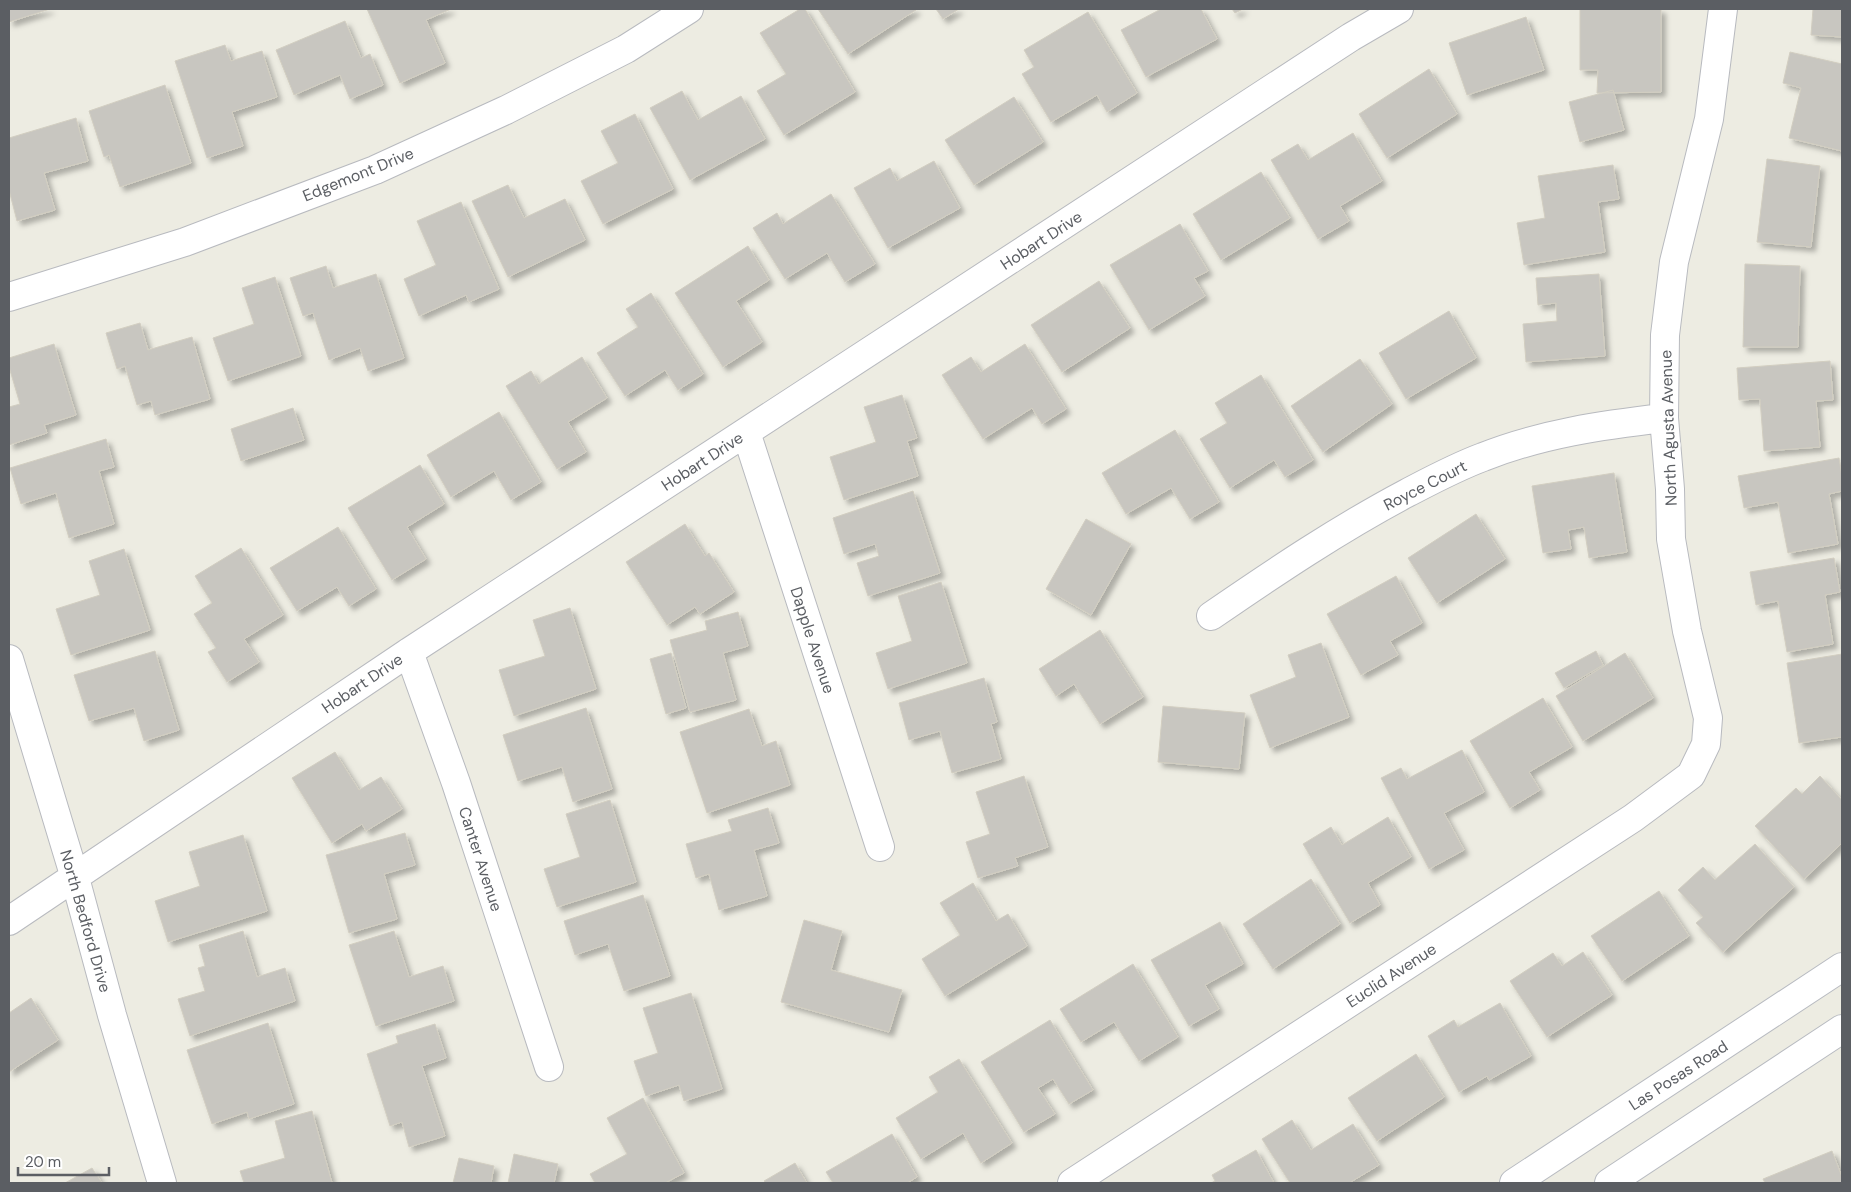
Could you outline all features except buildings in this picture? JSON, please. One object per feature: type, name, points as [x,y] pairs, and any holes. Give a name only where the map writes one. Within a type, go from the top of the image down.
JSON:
[{"type":"street","name":"Edgemont Drive","points":[[9,297],[185,242],[375,170],[506,110],[609,58],[689,9]]},
{"type":"street","name":"Hobart Drive","points":[[9,921],[409,652],[1352,37],[1399,9]]},
{"type":"street","name":"North Agusta Avenue","points":[[1700,757],[1706,744],[1708,718],[1687,631],[1671,539],[1670,489],[1664,418],[1665,335],[1674,262],[1709,120],[1723,9]]},
{"type":"street","name":"Royce Court","points":[[1211,616],[1279,569],[1370,513],[1456,467],[1546,437],[1607,425],[1664,418]]},
{"type":"street","name":"Dapple Avenue","points":[[746,432],[880,847]]},
{"type":"street","name":"Canter Avenue","points":[[409,652],[456,784],[549,1067]]},
{"type":"street","name":"North Bedford Drive","points":[[9,660],[75,878],[112,1015],[162,1183]]},
{"type":"street","name":"Euclid Avenue","points":[[1072,1183],[1633,818],[1691,775],[1700,757]]},
{"type":"street","name":"Las Posas Road","points":[[1514,1183],[1842,967]]},
{"type":"street","points":[[1610,1183],[1842,1029]]}]
